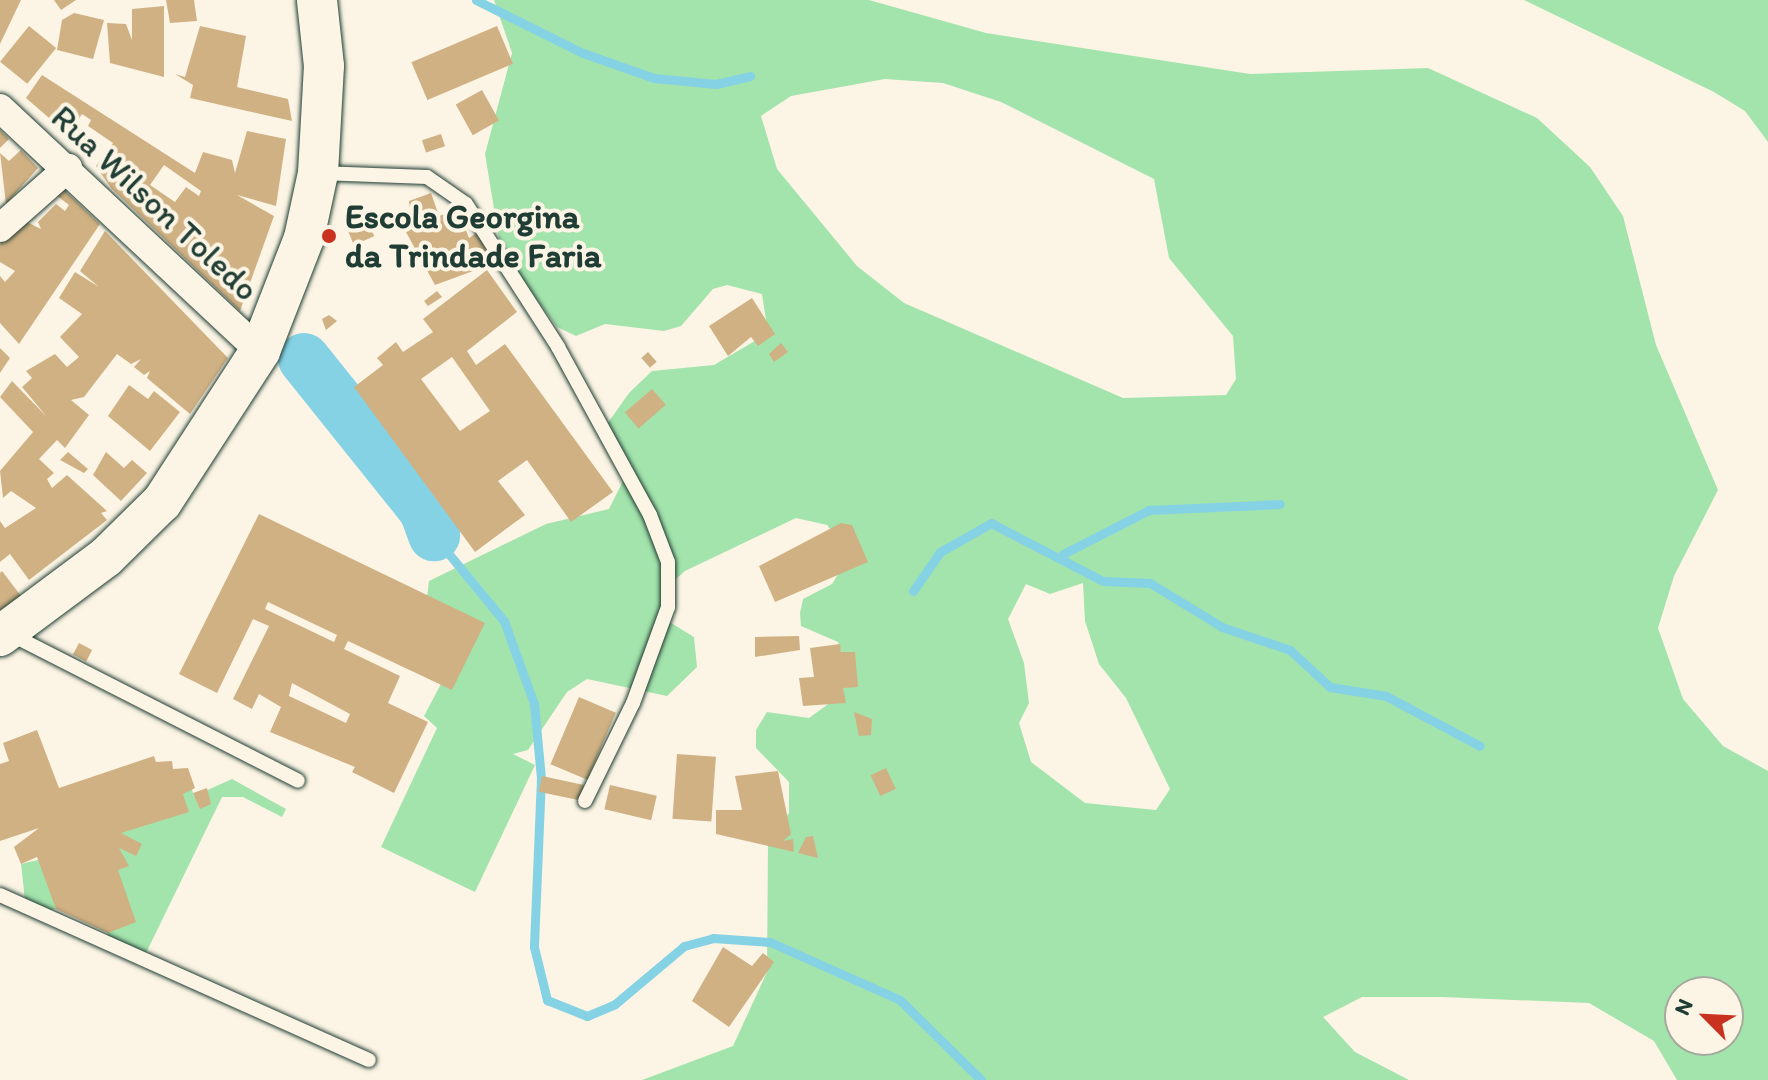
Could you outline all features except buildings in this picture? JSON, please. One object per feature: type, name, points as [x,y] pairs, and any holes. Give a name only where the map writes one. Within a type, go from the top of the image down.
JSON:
[{"type":"main road","points":[[3,634],[106,557],[162,502],[208,441],[260,351],[304,238],[318,173],[324,66],[317,0]]},
{"type":"street","name":"Rua Wilson Toledo","points":[[0,108],[68,168],[260,351]]},
{"type":"street","points":[[0,228],[68,168]]},
{"type":"lane","points":[[318,173],[427,177],[466,204],[558,347],[650,515],[668,562],[668,607],[628,715],[585,801]]},
{"type":"lane","points":[[3,634],[298,781]]},
{"type":"lane","points":[[0,895],[369,1060]]},
{"type":"green space","points":[[494,0],[869,0],[986,33],[1250,74],[1428,68],[1537,118],[1590,167],[1623,216],[1656,345],[1718,490],[1674,576],[1658,628],[1683,699],[1723,746],[1768,771],[1768,1080],[1677,1080],[1654,1041],[1589,1003],[1362,997],[1323,1017],[1355,1052],[1409,1080],[642,1080],[733,1046],[767,972],[768,844],[789,813],[789,782],[756,748],[756,730],[767,712],[809,718],[842,694],[847,668],[838,642],[801,626],[800,613],[803,599],[832,584],[851,553],[827,525],[796,518],[685,571],[669,585],[663,618],[694,637],[697,667],[667,696],[587,679],[567,692],[528,750],[513,754],[535,765],[475,892],[381,847],[437,728],[424,716],[451,665],[427,597],[429,581],[546,524],[609,509],[628,471],[605,427],[629,393],[652,371],[714,365],[760,338],[766,320],[762,294],[727,285],[713,289],[681,326],[664,331],[605,324],[576,336],[557,327],[501,251],[485,154],[512,53]],"holes":[[[885,79],[943,83],[1001,102],[1154,179],[1169,258],[1233,336],[1236,379],[1226,395],[1123,398],[904,303],[857,266],[777,169],[761,116],[791,96]],[[1083,583],[1085,621],[1099,664],[1126,698],[1170,789],[1156,810],[1085,803],[1031,762],[1019,723],[1029,703],[1024,663],[1008,619],[1026,584],[1050,594]]]},
{"type":"green space","points":[[1524,0],[1768,0],[1768,142],[1745,111],[1714,92]]},
{"type":"green space","points":[[232,779],[286,809],[282,817],[243,797],[222,797],[145,955],[109,941],[90,831],[190,783],[194,796]]},
{"type":"green space","points":[[42,859],[56,909],[44,911],[25,900],[21,864]]},
{"type":"waterway","points":[[476,0],[583,53],[654,78],[716,84],[750,76]]},
{"type":"waterway","points":[[304,359],[425,510],[434,535]]},
{"type":"waterway","points":[[1063,554],[1149,510],[1280,504]]},
{"type":"waterway","points":[[913,591],[940,552],[991,523],[1103,581],[1150,583],[1222,627],[1290,650],[1330,687],[1386,696],[1480,746]]},
{"type":"waterway","points":[[444,548],[504,621],[534,704],[541,778],[534,947],[547,1000],[587,1016],[615,1004],[684,946],[713,938],[770,942],[900,1000],[981,1080]]},
{"type":"place","name":"Escola Georgina da Trindade Faria","points":[[329,236]]}]
